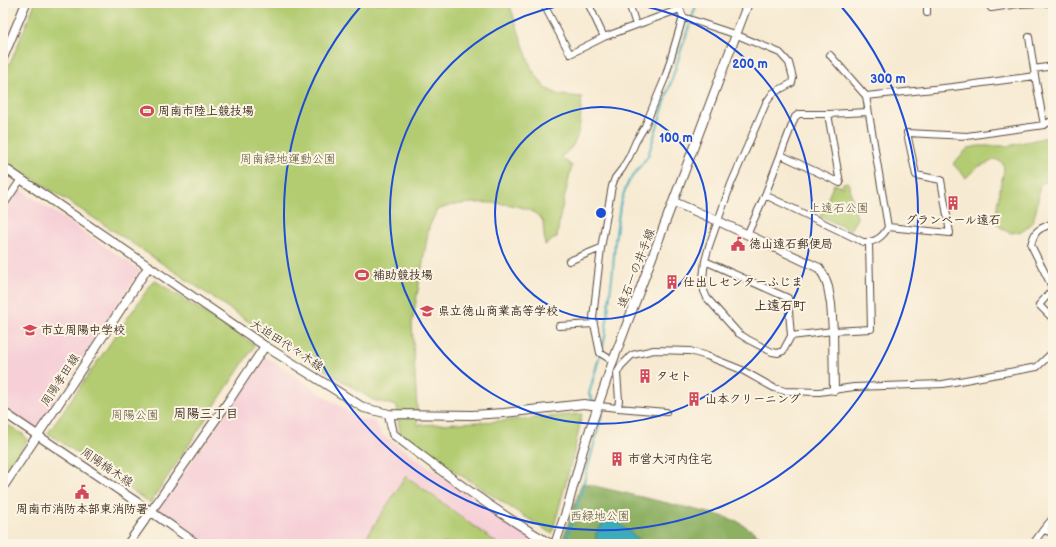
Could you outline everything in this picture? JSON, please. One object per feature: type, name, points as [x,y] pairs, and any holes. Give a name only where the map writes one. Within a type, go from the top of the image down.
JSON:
[{"type":"street","points":[[3,58],[26,3]]},
{"type":"street","points":[[543,3],[570,54],[604,37],[679,6],[683,17],[665,78],[645,126],[629,157],[615,178],[606,214],[594,310],[594,324],[600,353],[613,361]]},
{"type":"street","points":[[588,3],[604,37]]},
{"type":"street","points":[[629,3],[636,25]]},
{"type":"street","name":"遠石一の井手線","points":[[555,544],[567,509],[583,450],[613,361],[748,3]]},
{"type":"street","points":[[927,3],[927,13]]},
{"type":"street","points":[[988,3],[991,8],[1018,4],[1047,3]]},
{"type":"street","points":[[683,17],[780,52],[789,63],[793,78],[792,83],[773,93],[766,103],[731,184],[705,261],[703,278],[704,291],[707,298],[738,333],[772,352],[778,353],[783,351],[791,336],[788,298],[705,261]]},
{"type":"street","points":[[1029,37],[1044,125]]},
{"type":"street","points":[[765,195],[862,242],[869,243],[874,241],[883,234],[888,227],[866,96],[830,54]]},
{"type":"street","points":[[1034,69],[1053,66]]},
{"type":"street","points":[[866,96],[953,87],[1035,76]]},
{"type":"street","points":[[747,235],[765,195],[795,116],[799,114],[868,112]]},
{"type":"street","points":[[780,156],[840,183],[828,114]]},
{"type":"street","points":[[888,227],[950,233],[941,180],[916,175],[907,134],[968,136],[1044,125],[1053,120]]},
{"type":"street","name":"大迫田代々木線","points":[[3,167],[265,346],[364,408],[389,414],[472,415],[584,404],[599,406]]},
{"type":"street","points":[[3,206],[22,179]]},
{"type":"street","points":[[674,202],[819,268],[828,287],[832,317],[834,390]]},
{"type":"street","points":[[1053,224],[1038,230],[1031,245],[1053,289],[1039,305],[1053,319]]},
{"type":"street","points":[[791,336],[833,331],[871,329],[869,243]]},
{"type":"street","points":[[569,261],[601,248]]},
{"type":"street","name":"周陽孝田線","points":[[3,487],[149,266]]},
{"type":"street","points":[[559,326],[594,324]]},
{"type":"street","points":[[128,544],[228,402],[265,346]]},
{"type":"street","points":[[618,408],[619,400],[617,373],[621,366],[632,355],[654,350],[690,351],[708,356],[742,370],[774,388],[785,391],[819,392],[854,387],[943,384],[1037,367],[1053,352]]},
{"type":"street","points":[[599,406],[666,412]]},
{"type":"street","name":"周陽楠木線","points":[[3,412],[197,544]]},
{"type":"street","points":[[389,414],[393,434],[478,498],[551,544]]},
{"type":"street","points":[[1033,544],[1053,518]]},
{"type":"street","points":[[1043,530],[1053,533]]},
{"type":"shaded area","points":[[20,189],[140,270],[36,430],[3,407],[3,214]]},
{"type":"shaded area","points":[[266,357],[359,419],[374,421],[381,434],[540,544],[208,544],[157,510]]},
{"type":"green space","name":"周南緑地運動公園","points":[[35,3],[509,3],[531,68],[545,88],[559,95],[582,97],[580,124],[577,137],[570,149],[561,157],[572,166],[560,216],[557,237],[545,245],[543,221],[533,212],[513,205],[468,203],[449,206],[437,210],[429,227],[412,324],[418,425],[500,421],[582,414],[574,452],[552,534],[400,434],[397,406],[373,400],[264,332],[117,233],[3,159],[3,75],[12,59]]},
{"type":"green space","points":[[1053,136],[1053,173],[1051,173],[1048,181],[1040,184],[1037,206],[1033,220],[1024,230],[1013,233],[1008,232],[998,225],[996,217],[1004,170],[1003,163],[995,159],[977,167],[966,178],[953,164],[968,148],[979,146],[1008,146]]},
{"type":"green space","name":"上遠石公園","points":[[848,182],[857,218],[850,230],[820,216],[834,184],[843,187],[843,183]]},
{"type":"green space","name":"周陽公園","points":[[154,280],[255,345],[150,503],[48,433]]},
{"type":"green space","points":[[3,422],[24,435],[27,441],[3,477]]},
{"type":"green space","points":[[406,476],[498,544],[362,544]]},
{"type":"green space","name":"西緑地公園","points":[[582,483],[718,515],[737,521],[772,544],[561,544]]},
{"type":"water","points":[[607,518],[618,520],[623,527],[643,544],[596,544],[596,533]]},
{"type":"waterway","points":[[602,349],[605,337],[620,205],[629,181],[648,156],[697,3]]},
{"type":"waterway","points":[[594,402],[589,394],[600,354]]},
{"type":"waterway","points":[[565,544],[580,497],[602,414],[599,409]]},
{"type":"place","name":"周南市陸上競技場","points":[[147,111]]},
{"type":"place","name":"グランベール遠石","points":[[953,203]]},
{"type":"place","name":"徳山遠石郵便局","points":[[738,244]]},
{"type":"place","name":"補助競技場","points":[[362,275]]},
{"type":"place","name":"仕出しセンターふじま","points":[[672,282]]},
{"type":"place","name":"県立徳山商業高等学校","points":[[427,311]]},
{"type":"place","name":"市立周陽中学校","points":[[30,330]]},
{"type":"place","name":"タセト","points":[[645,376]]},
{"type":"place","name":"山本クリーニング","points":[[694,399]]},
{"type":"place","name":"市営大河内住宅","points":[[617,459]]},
{"type":"place","name":"周南市消防本部東消防署","points":[[82,492]]},
{"type":"district","name":"上遠石町","points":[[780,305]]},
{"type":"district","name":"周陽三丁目","points":[[206,413]]}]
